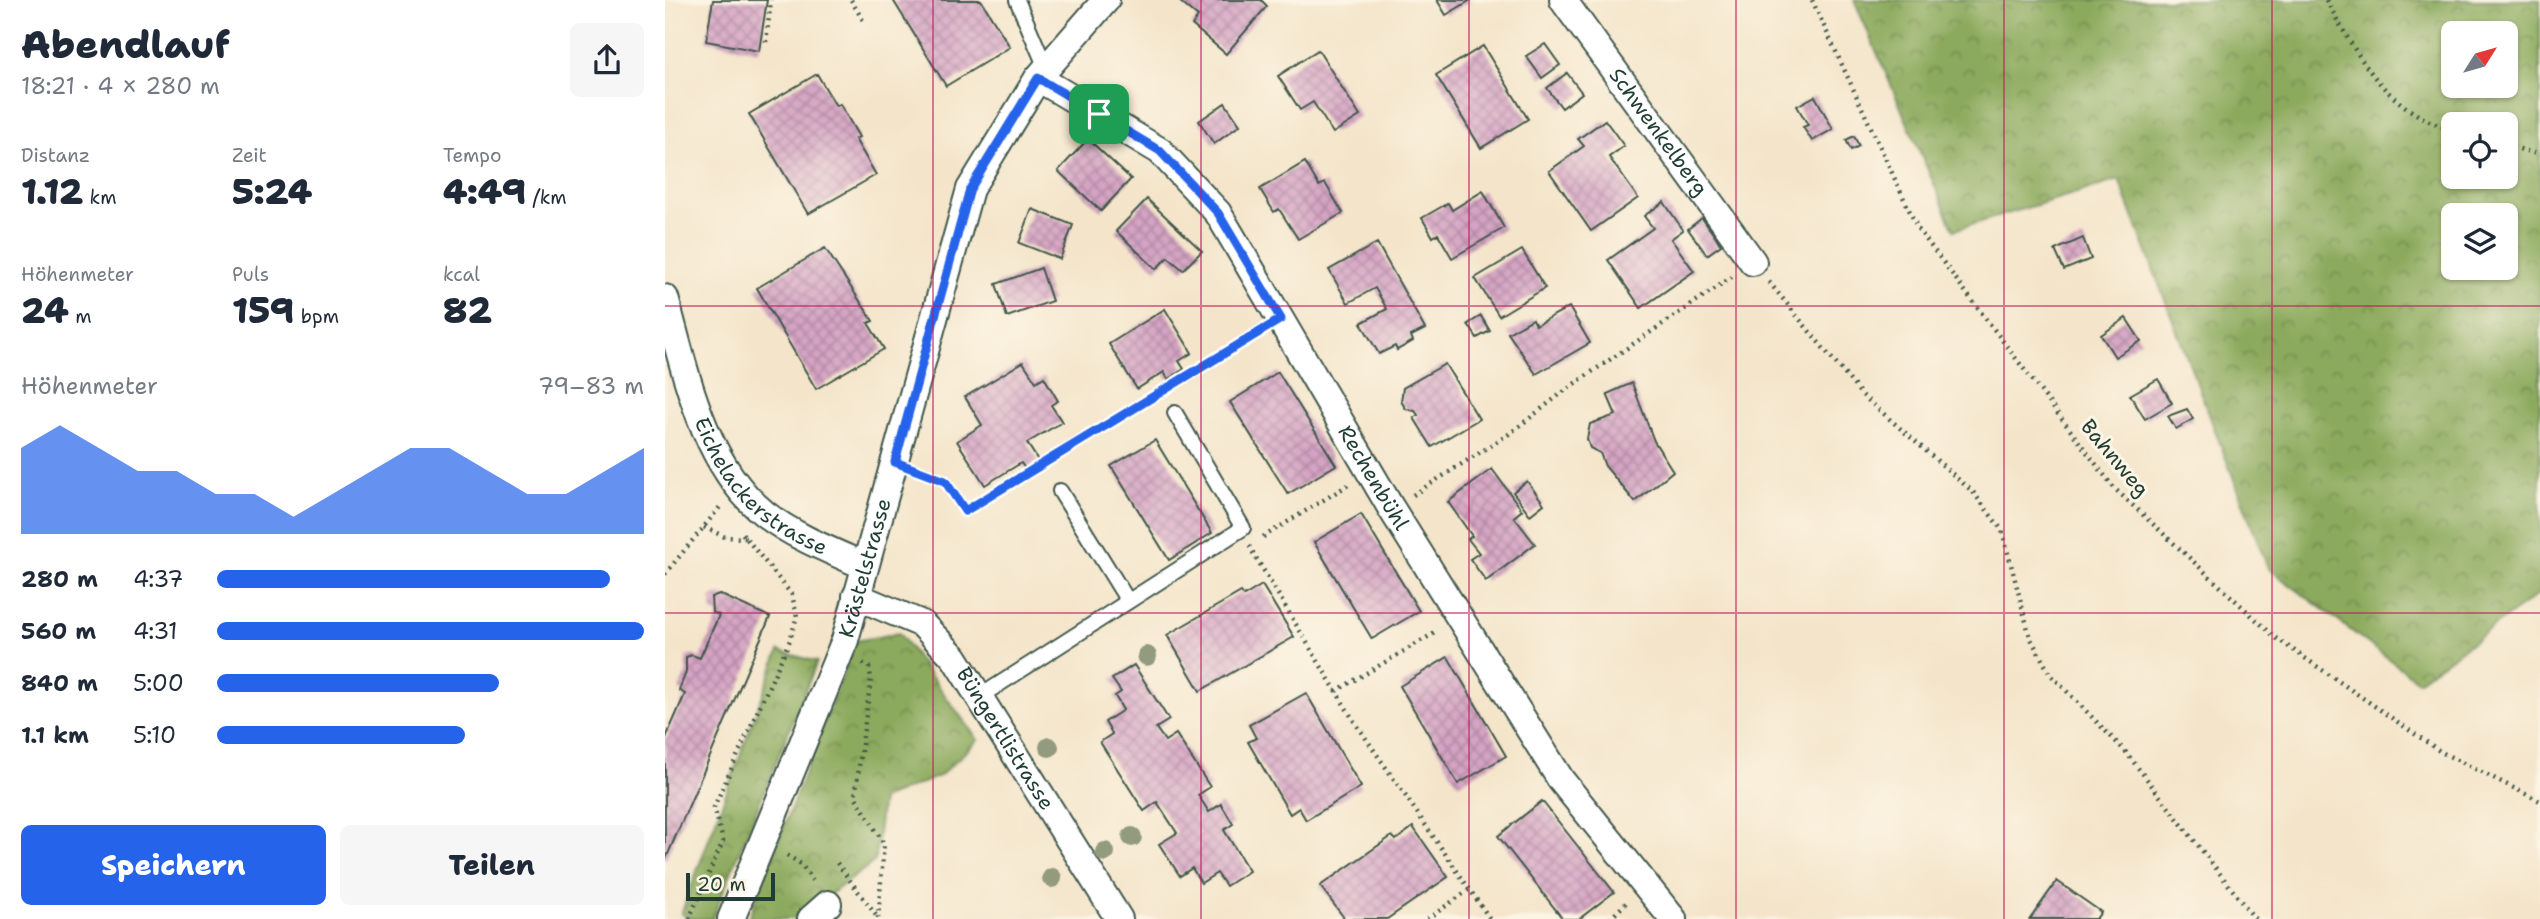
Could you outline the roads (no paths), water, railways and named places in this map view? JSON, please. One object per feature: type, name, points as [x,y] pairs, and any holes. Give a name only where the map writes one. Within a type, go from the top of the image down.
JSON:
[{"type":"street","name":"Krästelstrasse","points":[[731,919],[765,841],[842,646],[970,189],[1042,73],[1106,0]]},
{"type":"street","name":"Schwenkelberg","points":[[1563,0],[1753,262]]},
{"type":"street","name":"Rechenbühl","points":[[1042,73],[1160,151],[1218,213],[1391,508],[1561,780],[1673,919]]},
{"type":"street","name":"Eichelackerstrasse","points":[[665,298],[699,417],[740,488],[765,514],[828,550],[865,566]]},
{"type":"street","name":"Büngertlistrasse","points":[[856,596],[922,624],[954,657],[1119,919]]},
{"type":"lane","points":[[1017,0],[1042,73]]},
{"type":"lane","points":[[979,697],[1243,528],[1175,413]]},
{"type":"lane","points":[[1060,491],[1128,601]]}]
